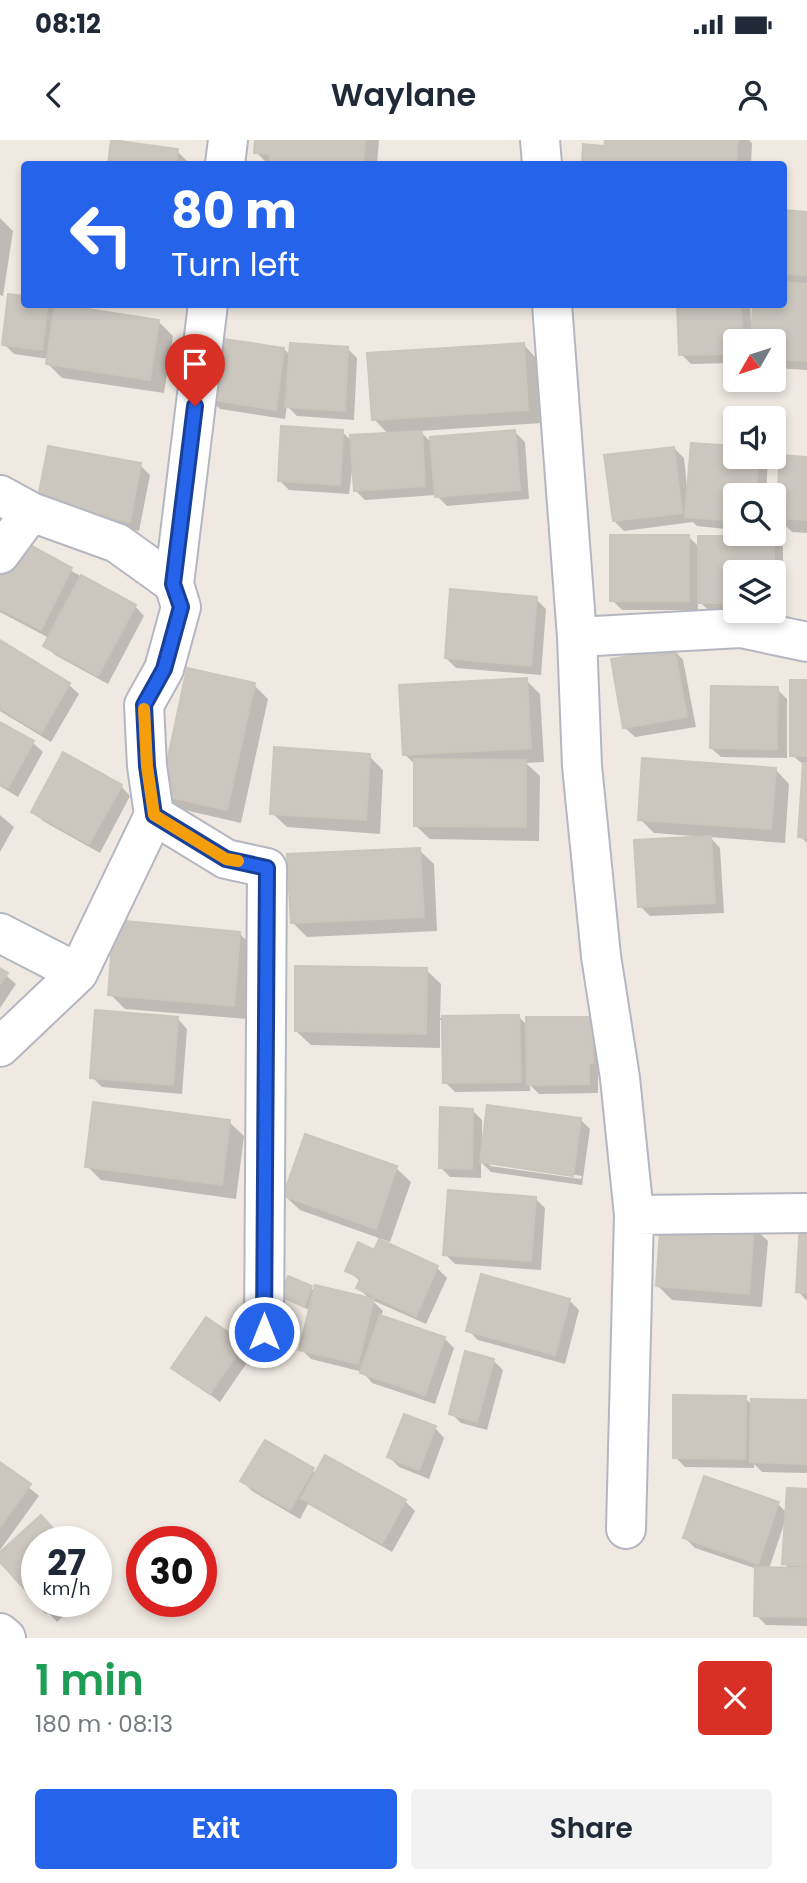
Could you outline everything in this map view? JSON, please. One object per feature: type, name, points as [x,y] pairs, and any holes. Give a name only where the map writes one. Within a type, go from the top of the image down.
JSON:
[{"type":"street","points":[[225,161],[228,140]]},
{"type":"street","points":[[540,140],[542,161]]},
{"type":"street","points":[[0,1047],[78,973],[154,815],[147,766],[144,705],[164,669],[181,607],[173,584],[208,308]]},
{"type":"street","points":[[552,308],[577,637],[584,780],[601,956],[620,1078],[634,1215],[626,1529]]},
{"type":"street","points":[[0,554],[15,503],[117,543],[173,584]]},
{"type":"street","points":[[577,637],[741,628],[807,642]]},
{"type":"street","points":[[154,815],[226,859],[267,868],[264,1332]]},
{"type":"street","points":[[0,933],[78,973]]},
{"type":"street","points":[[634,1215],[807,1213]]},
{"type":"street","points":[[0,1633],[6,1638]]},
{"type":"building","points":[[111,140],[178,149],[176,161],[108,161]]},
{"type":"building","points":[[255,140],[365,140],[363,161],[270,161],[270,154],[254,153]]},
{"type":"building","points":[[605,140],[738,140],[736,161],[582,161],[583,144],[604,146]]},
{"type":"building","points":[[787,210],[807,212],[807,275],[787,274]]},
{"type":"building","points":[[787,282],[807,284],[807,361],[786,360],[786,329],[752,329],[753,308],[787,308]]},
{"type":"building","points":[[8,294],[21,296],[21,308],[47,308],[42,350],[2,345]]},
{"type":"building","points":[[54,308],[81,308],[159,320],[150,380],[46,364]]},
{"type":"building","points":[[677,308],[741,308],[742,329],[723,329],[723,354],[679,355]]},
{"type":"building","points":[[217,338],[284,348],[276,410],[208,399]]},
{"type":"building","points":[[290,343],[348,347],[345,411],[285,407]]},
{"type":"building","points":[[524,343],[528,410],[372,420],[367,353]]},
{"type":"building","points":[[281,426],[343,430],[340,485],[278,481]]},
{"type":"building","points":[[515,430],[520,490],[435,497],[430,437]]},
{"type":"building","points":[[422,431],[425,486],[354,491],[350,435]]},
{"type":"building","points":[[691,443],[723,445],[723,469],[757,469],[757,483],[723,483],[723,520],[685,517]]},
{"type":"building","points":[[48,446],[141,463],[130,522],[37,503]]},
{"type":"building","points":[[674,447],[682,513],[613,521],[604,455]]},
{"type":"building","points":[[786,455],[807,457],[807,520],[786,519],[786,483],[778,483],[779,469],[786,469]]},
{"type":"building","points":[[610,535],[689,535],[689,601],[610,601]]},
{"type":"building","points":[[698,536],[723,536],[723,546],[774,546],[774,560],[723,560],[723,603],[698,603]]},
{"type":"building","points":[[19,539],[72,568],[41,630],[0,609],[0,575]]},
{"type":"building","points":[[81,575],[136,605],[98,676],[43,646]]},
{"type":"building","points":[[450,589],[537,597],[531,666],[445,658]]},
{"type":"building","points":[[0,640],[70,683],[41,733],[0,708]]},
{"type":"building","points":[[674,648],[687,717],[623,728],[611,659]]},
{"type":"building","points":[[187,668],[255,683],[227,810],[160,795]]},
{"type":"building","points":[[527,678],[531,748],[403,755],[399,685]]},
{"type":"building","points":[[790,680],[807,680],[807,756],[790,756]]},
{"type":"building","points":[[711,686],[778,687],[777,749],[710,748]]},
{"type":"building","points":[[0,722],[34,741],[8,788],[0,784]]},
{"type":"building","points":[[274,747],[370,754],[366,820],[270,814]]},
{"type":"building","points":[[63,752],[122,785],[89,844],[31,812]]},
{"type":"building","points":[[642,758],[776,768],[771,829],[638,820]]},
{"type":"building","points":[[414,759],[526,760],[526,827],[414,826]]},
{"type":"building","points":[[803,763],[807,763],[807,838],[798,837]]},
{"type":"building","points":[[711,836],[715,903],[638,907],[634,840]]},
{"type":"building","points":[[420,848],[424,917],[291,923],[287,854]]},
{"type":"building","points":[[114,920],[240,932],[234,1006],[108,995]]},
{"type":"building","points":[[295,966],[427,968],[426,1034],[295,1031]]},
{"type":"building","points":[[0,968],[8,973],[0,984]]},
{"type":"building","points":[[95,1010],[178,1017],[173,1085],[90,1078]]},
{"type":"building","points":[[519,1015],[521,1082],[443,1083],[442,1016]]},
{"type":"building","points":[[526,1017],[592,1017],[593,1063],[589,1063],[589,1084],[527,1085]]},
{"type":"building","points":[[93,1102],[230,1120],[222,1185],[85,1167]]},
{"type":"building","points":[[487,1105],[581,1118],[573,1176],[480,1162]]},
{"type":"building","points":[[440,1107],[473,1109],[472,1169],[439,1168]]},
{"type":"building","points":[[305,1134],[397,1166],[376,1229],[283,1196]]},
{"type":"building","points":[[448,1190],[536,1197],[531,1261],[443,1255]]},
{"type":"building","points":[[661,1217],[754,1225],[749,1294],[656,1286]]},
{"type":"building","points":[[800,1222],[807,1222],[807,1293],[796,1292]]},
{"type":"building","points":[[379,1239],[438,1266],[416,1316],[356,1288],[361,1278],[345,1271],[358,1242],[374,1250]]},
{"type":"building","points":[[481,1274],[570,1299],[555,1355],[466,1331]]},
{"type":"building","points":[[288,1276],[312,1286],[304,1307],[280,1296]]},
{"type":"building","points":[[315,1285],[374,1299],[358,1364],[299,1350]]},
{"type":"building","points":[[380,1315],[445,1337],[425,1395],[360,1373]]},
{"type":"building","points":[[206,1317],[244,1343],[210,1394],[171,1368]]},
{"type":"building","points":[[465,1351],[494,1359],[477,1422],[449,1414]]},
{"type":"building","points":[[673,1395],[746,1396],[745,1459],[673,1458]]},
{"type":"building","points":[[751,1399],[807,1400],[807,1464],[750,1462]]},
{"type":"building","points":[[404,1414],[436,1426],[419,1470],[387,1457]]},
{"type":"building","points":[[265,1440],[314,1468],[290,1510],[240,1481]]},
{"type":"building","points":[[325,1455],[406,1500],[382,1544],[301,1498]]},
{"type":"building","points":[[0,1462],[31,1484],[0,1527]]},
{"type":"building","points":[[704,1476],[779,1502],[758,1564],[683,1538]]},
{"type":"building","points":[[787,1488],[807,1489],[807,1566],[782,1564]]},
{"type":"building","points":[[41,1515],[51,1526],[29,1526]]},
{"type":"building","points":[[21,1533],[21,1585],[0,1562],[0,1552]]},
{"type":"building","points":[[755,1567],[807,1568],[807,1617],[754,1616]]},
{"type":"slow traffic","points":[[144,709],[147,766],[154,815],[226,859],[238,861]]},
{"type":"route","points":[[195,406],[173,584],[181,607],[164,669],[144,705],[147,766],[154,815],[226,859],[267,868],[264,1332]]}]
